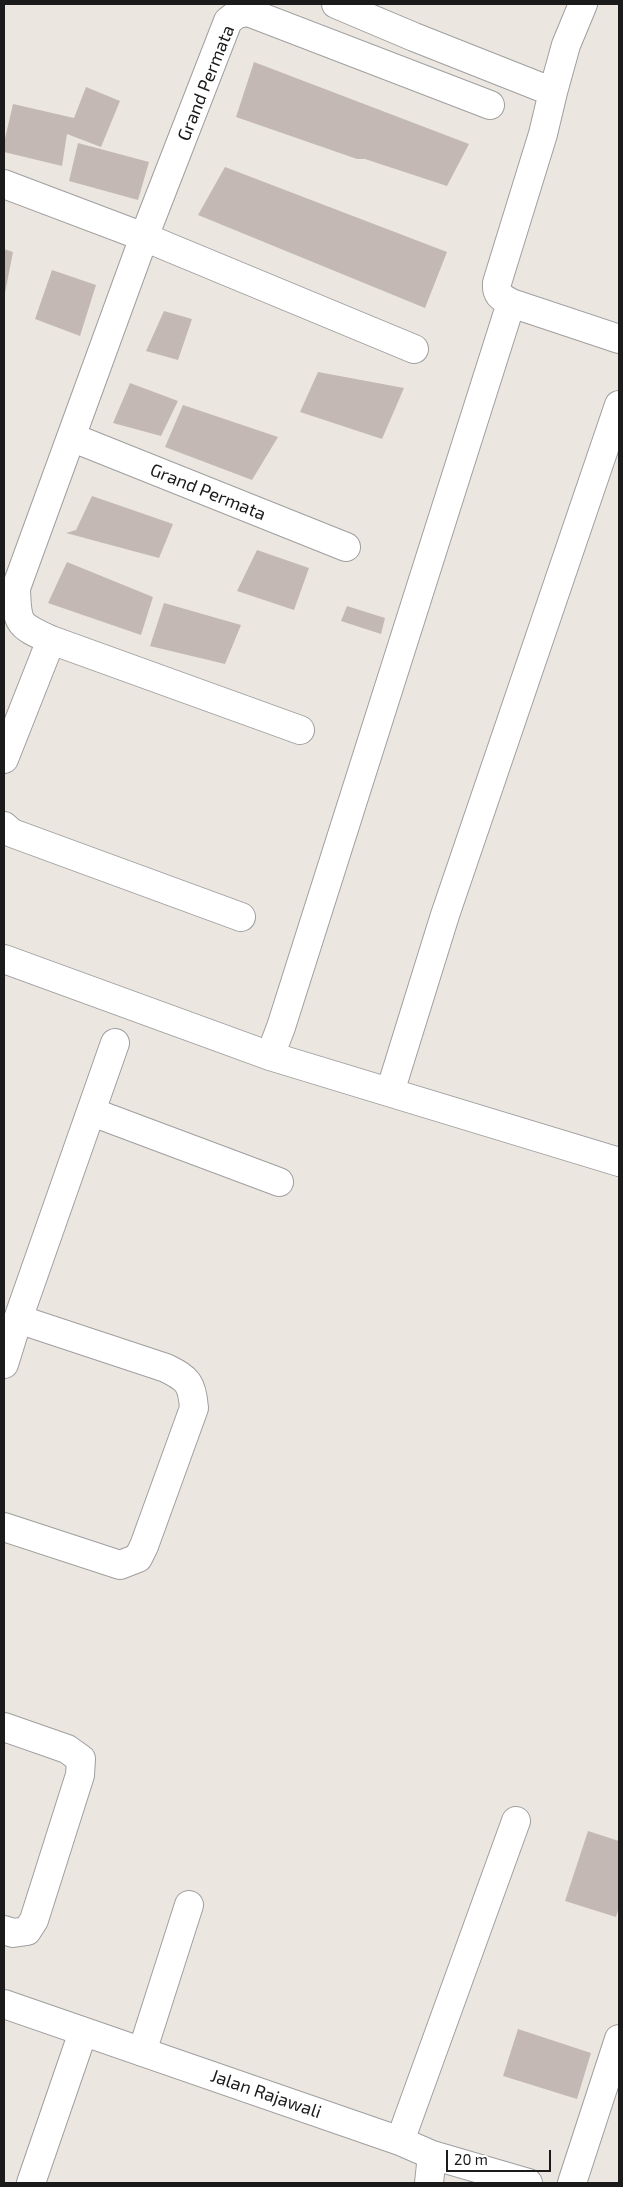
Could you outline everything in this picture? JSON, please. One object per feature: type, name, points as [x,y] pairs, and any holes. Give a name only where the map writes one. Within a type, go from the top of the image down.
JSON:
[{"type":"street","points":[[336,4],[553,92]]},
{"type":"street","points":[[583,4],[566,46],[543,134],[496,290],[498,296],[510,303],[619,339]]},
{"type":"street","name":"Grand Permata","points":[[300,730],[51,640],[25,628],[17,613],[16,588],[144,237],[228,21],[238,14],[248,12],[490,105]]},
{"type":"street","points":[[4,184],[144,237],[414,349]]},
{"type":"street","points":[[270,1056],[287,1008],[510,303]]},
{"type":"street","points":[[390,1092],[449,906],[619,405]]},
{"type":"street","name":"Grand Permata","points":[[71,437],[346,547]]},
{"type":"street","points":[[4,759],[51,640]]},
{"type":"street","points":[[4,826],[12,833],[241,917]]},
{"type":"street","points":[[4,959],[270,1056],[619,1162]]},
{"type":"street","points":[[4,1364],[115,1043]]},
{"type":"street","points":[[92,1112],[279,1182]]},
{"type":"street","points":[[4,1527],[120,1564],[138,1558],[194,1408],[192,1389],[183,1376],[166,1368],[18,1319]]},
{"type":"street","points":[[4,1727],[68,1749],[81,1759],[80,1775],[34,1920],[27,1931],[13,1933],[4,1930]]},
{"type":"street","points":[[400,2141],[516,1821]]},
{"type":"street","points":[[142,2052],[189,1905]]},
{"type":"street","name":"Jalan Rajawali","points":[[4,2004],[400,2141],[432,2155],[528,2183]]},
{"type":"street","points":[[31,2183],[83,2032]]},
{"type":"street","points":[[572,2183],[619,2039]]},
{"type":"street","points":[[429,2183],[432,2155]]},
{"type":"building","points":[[254,62],[469,144],[447,186],[365,159],[357,159],[236,117]]},
{"type":"building","points":[[86,87],[120,101],[101,147],[67,134],[62,166],[4,152],[4,143],[13,104],[74,118]]},
{"type":"building","points":[[78,143],[149,162],[138,200],[69,181]]},
{"type":"building","points":[[225,167],[447,252],[425,308],[198,215]]},
{"type":"building","points":[[4,249],[13,252],[5,293],[4,293]]},
{"type":"building","points":[[52,270],[96,285],[80,336],[35,319]]},
{"type":"building","points":[[164,311],[192,319],[178,360],[146,351]]},
{"type":"building","points":[[318,372],[404,388],[382,439],[300,412]]},
{"type":"building","points":[[130,383],[178,401],[161,436],[113,423]]},
{"type":"building","points":[[183,405],[278,437],[252,480],[165,447]]},
{"type":"building","points":[[92,496],[173,524],[159,558],[66,533],[76,530]]},
{"type":"building","points":[[257,550],[309,568],[294,610],[237,591]]},
{"type":"building","points":[[67,562],[153,597],[141,635],[48,603]]},
{"type":"building","points":[[164,603],[241,625],[225,664],[150,646]]},
{"type":"building","points":[[347,606],[385,618],[381,634],[341,621]]},
{"type":"building","points":[[588,1831],[619,1841],[619,1907],[616,1917],[565,1901]]},
{"type":"building","points":[[518,2029],[591,2053],[577,2099],[503,2076]]}]
